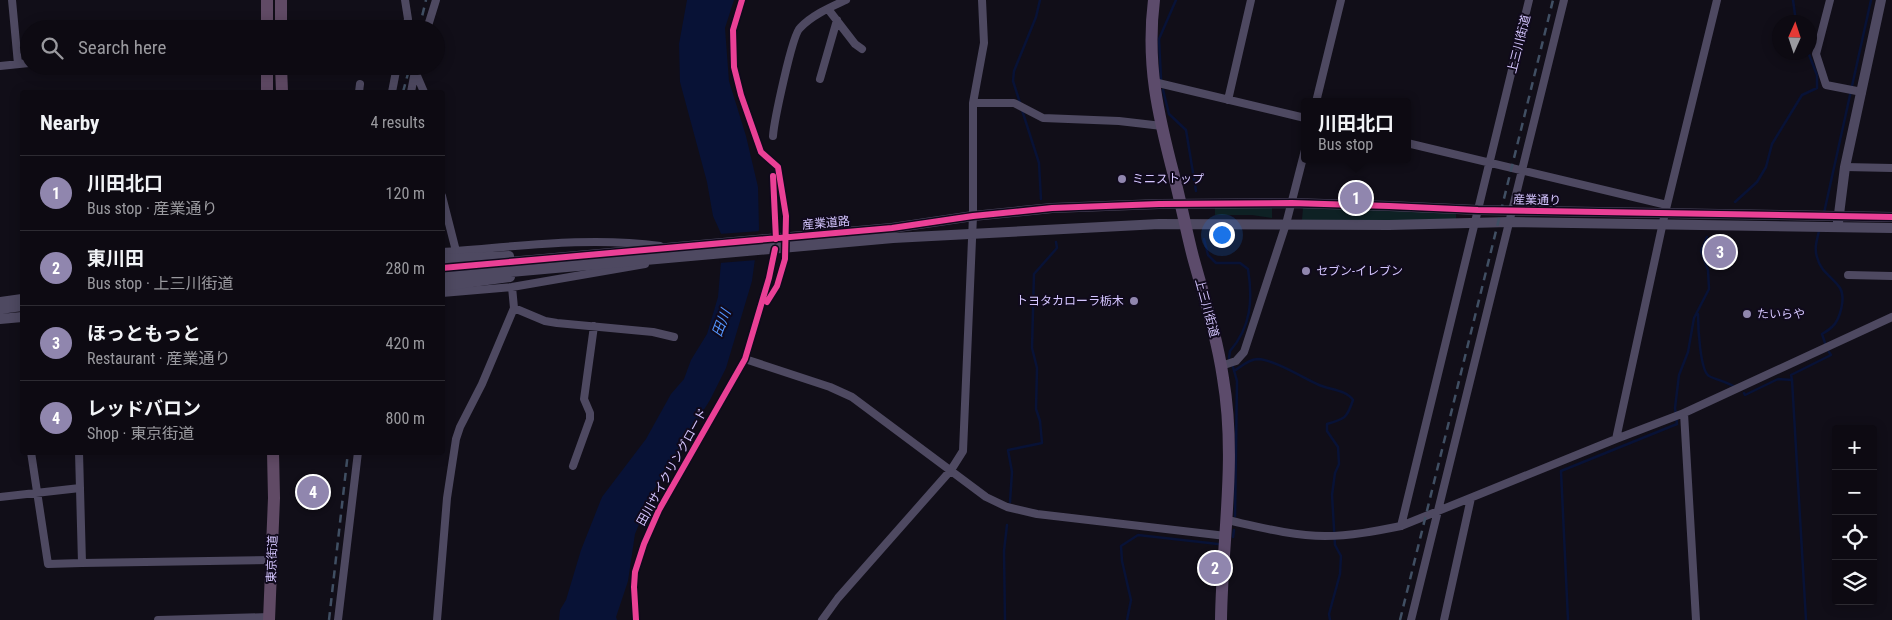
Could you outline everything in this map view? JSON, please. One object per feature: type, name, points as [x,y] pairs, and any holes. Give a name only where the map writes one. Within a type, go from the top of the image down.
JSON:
[{"type":"highway","points":[[281,0],[281,20]]},
{"type":"highway","points":[[267,2],[267,20]]},
{"type":"highway","points":[[267,75],[267,90]]},
{"type":"highway","points":[[281,75],[282,90]]},
{"type":"highway","name":"東京街道","points":[[269,618],[274,498],[273,455]]},
{"type":"highway","name":"東京街道","points":[[274,498],[280,455]]},
{"type":"main road","name":"上三川街道","points":[[1154,0],[1150,48],[1162,126],[1213,328],[1226,392],[1230,442],[1221,620]]},
{"type":"street","points":[[0,66],[18,64],[12,0]]},
{"type":"street","points":[[405,0],[408,20]]},
{"type":"street","points":[[430,20],[436,0]]},
{"type":"street","points":[[773,136],[777,107],[798,29],[828,9],[846,0]]},
{"type":"street","points":[[822,620],[838,598],[951,470],[963,451],[973,216],[974,103],[984,43],[982,0]]},
{"type":"street","points":[[1228,100],[1251,0]]},
{"type":"street","points":[[1317,98],[1342,0]]},
{"type":"street","name":"上三川街道","points":[[1401,526],[1530,0]]},
{"type":"street","points":[[1412,620],[1564,0]]},
{"type":"street","points":[[1616,439],[1666,209],[1717,0]]},
{"type":"street","points":[[1830,0],[1816,54],[1818,62],[1826,85],[1862,92]]},
{"type":"street","points":[[1838,222],[1845,167],[1881,0]]},
{"type":"street","points":[[828,9],[855,44],[862,49]]},
{"type":"street","points":[[820,79],[837,20]]},
{"type":"street","points":[[392,90],[395,75]]},
{"type":"street","points":[[410,90],[414,75]]},
{"type":"street","points":[[418,75],[423,90]]},
{"type":"street","points":[[1154,82],[1301,117]]},
{"type":"street","points":[[974,103],[1014,103],[1043,118],[1162,126]]},
{"type":"street","points":[[1411,144],[1522,170],[1666,209]]},
{"type":"street","points":[[1221,366],[1236,361],[1244,352],[1286,224],[1302,163]]},
{"type":"street","points":[[1845,167],[1892,168]]},
{"type":"street","name":"産業通り","points":[[1181,203],[1292,203],[1513,211],[1666,209],[1892,228]]},
{"type":"street","name":"産業道路","points":[[445,268],[564,262],[770,244],[973,216],[1052,208],[1181,203]]},
{"type":"street","points":[[445,208],[456,251]]},
{"type":"street","name":"産業通り","points":[[1186,224],[1389,225],[1510,222],[1663,224],[1838,222],[1892,217]]},
{"type":"street","name":"産業道路","points":[[770,244],[1186,224]]},
{"type":"street","points":[[445,252],[582,242],[639,243],[676,253]]},
{"type":"street","points":[[445,293],[512,287],[676,253]]},
{"type":"street","points":[[445,259],[489,256],[564,262]]},
{"type":"street","points":[[445,286],[491,281],[564,262]]},
{"type":"street","name":"産業道路","points":[[445,278],[564,262]]},
{"type":"street","points":[[1848,275],[1892,276]]},
{"type":"street","points":[[437,620],[447,498],[456,439],[460,427],[482,384],[514,308],[512,287]]},
{"type":"street","points":[[0,302],[20,299]]},
{"type":"street","points":[[0,309],[20,306]]},
{"type":"street","points":[[514,308],[545,321],[653,332],[674,336]]},
{"type":"street","points":[[0,319],[20,316]]},
{"type":"street","points":[[1227,520],[1304,535],[1326,536],[1368,533],[1401,526],[1616,439],[1684,414],[1892,317]]},
{"type":"street","points":[[0,325],[20,323]]},
{"type":"street","points":[[573,466],[590,419],[590,413],[584,399],[594,326]]},
{"type":"street","points":[[745,359],[830,386],[852,397],[986,497],[1019,510],[1127,526],[1226,536]]},
{"type":"street","points":[[1684,414],[1696,620]]},
{"type":"street","points":[[31,455],[48,564],[272,560]]},
{"type":"street","points":[[79,455],[82,563]]},
{"type":"street","points":[[338,620],[358,455]]},
{"type":"street","points":[[0,497],[80,488]]},
{"type":"street","points":[[1444,620],[1471,498]]},
{"type":"street","points":[[158,620],[269,618]]},
{"type":"green space","points":[[1215,207],[1272,207],[1272,218],[1252,215],[1215,215]]},
{"type":"green space","points":[[1303,208],[1378,209],[1456,214],[1456,219],[1302,220]]},
{"type":"water","name":"田川","points":[[687,0],[734,0],[725,28],[729,81],[746,136],[758,187],[759,229],[752,281],[726,368],[710,400],[653,491],[635,534],[628,581],[616,617],[617,620],[559,620],[560,610],[566,600],[581,550],[602,497],[646,439],[671,394],[684,379],[691,360],[707,334],[718,297],[723,238],[713,216],[707,182],[680,82],[679,44]]},
{"type":"pier","points":[[761,231],[757,260],[719,263],[719,234]]},
{"type":"waterway","points":[[1020,103],[1013,81],[1014,71],[1036,17],[1040,0]]},
{"type":"waterway","points":[[1161,79],[1159,39],[1176,0]]},
{"type":"waterway","points":[[1793,0],[1795,15]]},
{"type":"waterway","points":[[1824,213],[1871,0]]},
{"type":"waterway","points":[[1735,202],[1757,182],[1766,167],[1772,144],[1802,95],[1817,88],[1817,75],[1811,60]]},
{"type":"waterway","points":[[1163,90],[1169,114],[1186,130],[1196,191]]},
{"type":"waterway","points":[[1022,110],[1039,163],[1041,199]]},
{"type":"waterway","points":[[1819,231],[1816,244],[1816,254],[1819,262],[1824,271],[1842,292],[1841,309],[1835,324],[1822,334],[1825,343]]},
{"type":"waterway","points":[[1568,620],[1561,471],[1677,424],[1675,408],[1679,375],[1688,352],[1694,318],[1709,289],[1708,270],[1701,251],[1707,237]]},
{"type":"waterway","points":[[1204,239],[1208,255],[1216,263],[1240,263],[1248,269],[1250,280],[1249,313],[1242,332],[1230,351],[1229,358]]},
{"type":"waterway","points":[[1010,502],[1012,472],[1008,450],[1042,443],[1040,421],[1036,409],[1037,368],[1032,348],[1034,274],[1057,248],[1056,242]]},
{"type":"waterway","points":[[1698,314],[1700,348],[1706,372],[1709,376],[1735,387]]},
{"type":"waterway","points":[[1792,380],[1791,375],[1831,355],[1829,352]]},
{"type":"waterway","points":[[1234,371],[1252,360],[1265,360],[1319,385],[1342,392],[1353,400],[1349,411],[1344,417],[1327,424],[1327,431],[1338,447],[1339,464],[1335,473],[1332,495],[1335,545],[1341,556],[1340,574],[1329,614],[1330,620]]},
{"type":"waterway","points":[[1233,367],[1237,381],[1235,516]]},
{"type":"waterway","points":[[1744,393],[1745,395],[1778,379],[1792,380],[1806,620]]},
{"type":"waterway","points":[[1005,620],[1004,551],[1007,525]]},
{"type":"waterway","points":[[1233,537],[1234,530]]},
{"type":"waterway","points":[[1127,620],[1131,600],[1122,561],[1121,546],[1138,535],[1218,544]]},
{"type":"railway","points":[[421,20],[426,0]]},
{"type":"railway","points":[[1400,620],[1553,0]]},
{"type":"railway","points":[[404,90],[408,75]]},
{"type":"railway","points":[[329,620],[348,455]]},
{"type":"cycle path","points":[[742,0],[733,30],[734,67],[741,95],[761,152],[778,167],[786,216],[785,259],[777,286],[767,302]]},
{"type":"cycle path","points":[[773,176],[776,239]]},
{"type":"cycle path","points":[[445,268],[892,228],[973,216],[1052,208],[1159,204],[1292,203],[1478,210],[1892,217]]},
{"type":"cycle path","name":"田川サイクリングロード","points":[[636,620],[635,572],[644,544],[659,510],[745,359],[769,278],[775,249]]},
{"type":"place","name":"ミニストップ","points":[[1122,179]]},
{"type":"place","name":"川田北口","points":[[1356,198]]},
{"type":"place","name":"ほっともっと","points":[[1720,252]]},
{"type":"place","name":"セブン-イレブン","points":[[1306,271]]},
{"type":"place","name":"トヨタカローラ栃木","points":[[1134,301]]},
{"type":"place","name":"たいらや","points":[[1747,314]]},
{"type":"place","name":"レッドバロン","points":[[313,492]]},
{"type":"place","name":"東川田","points":[[1215,568]]}]
